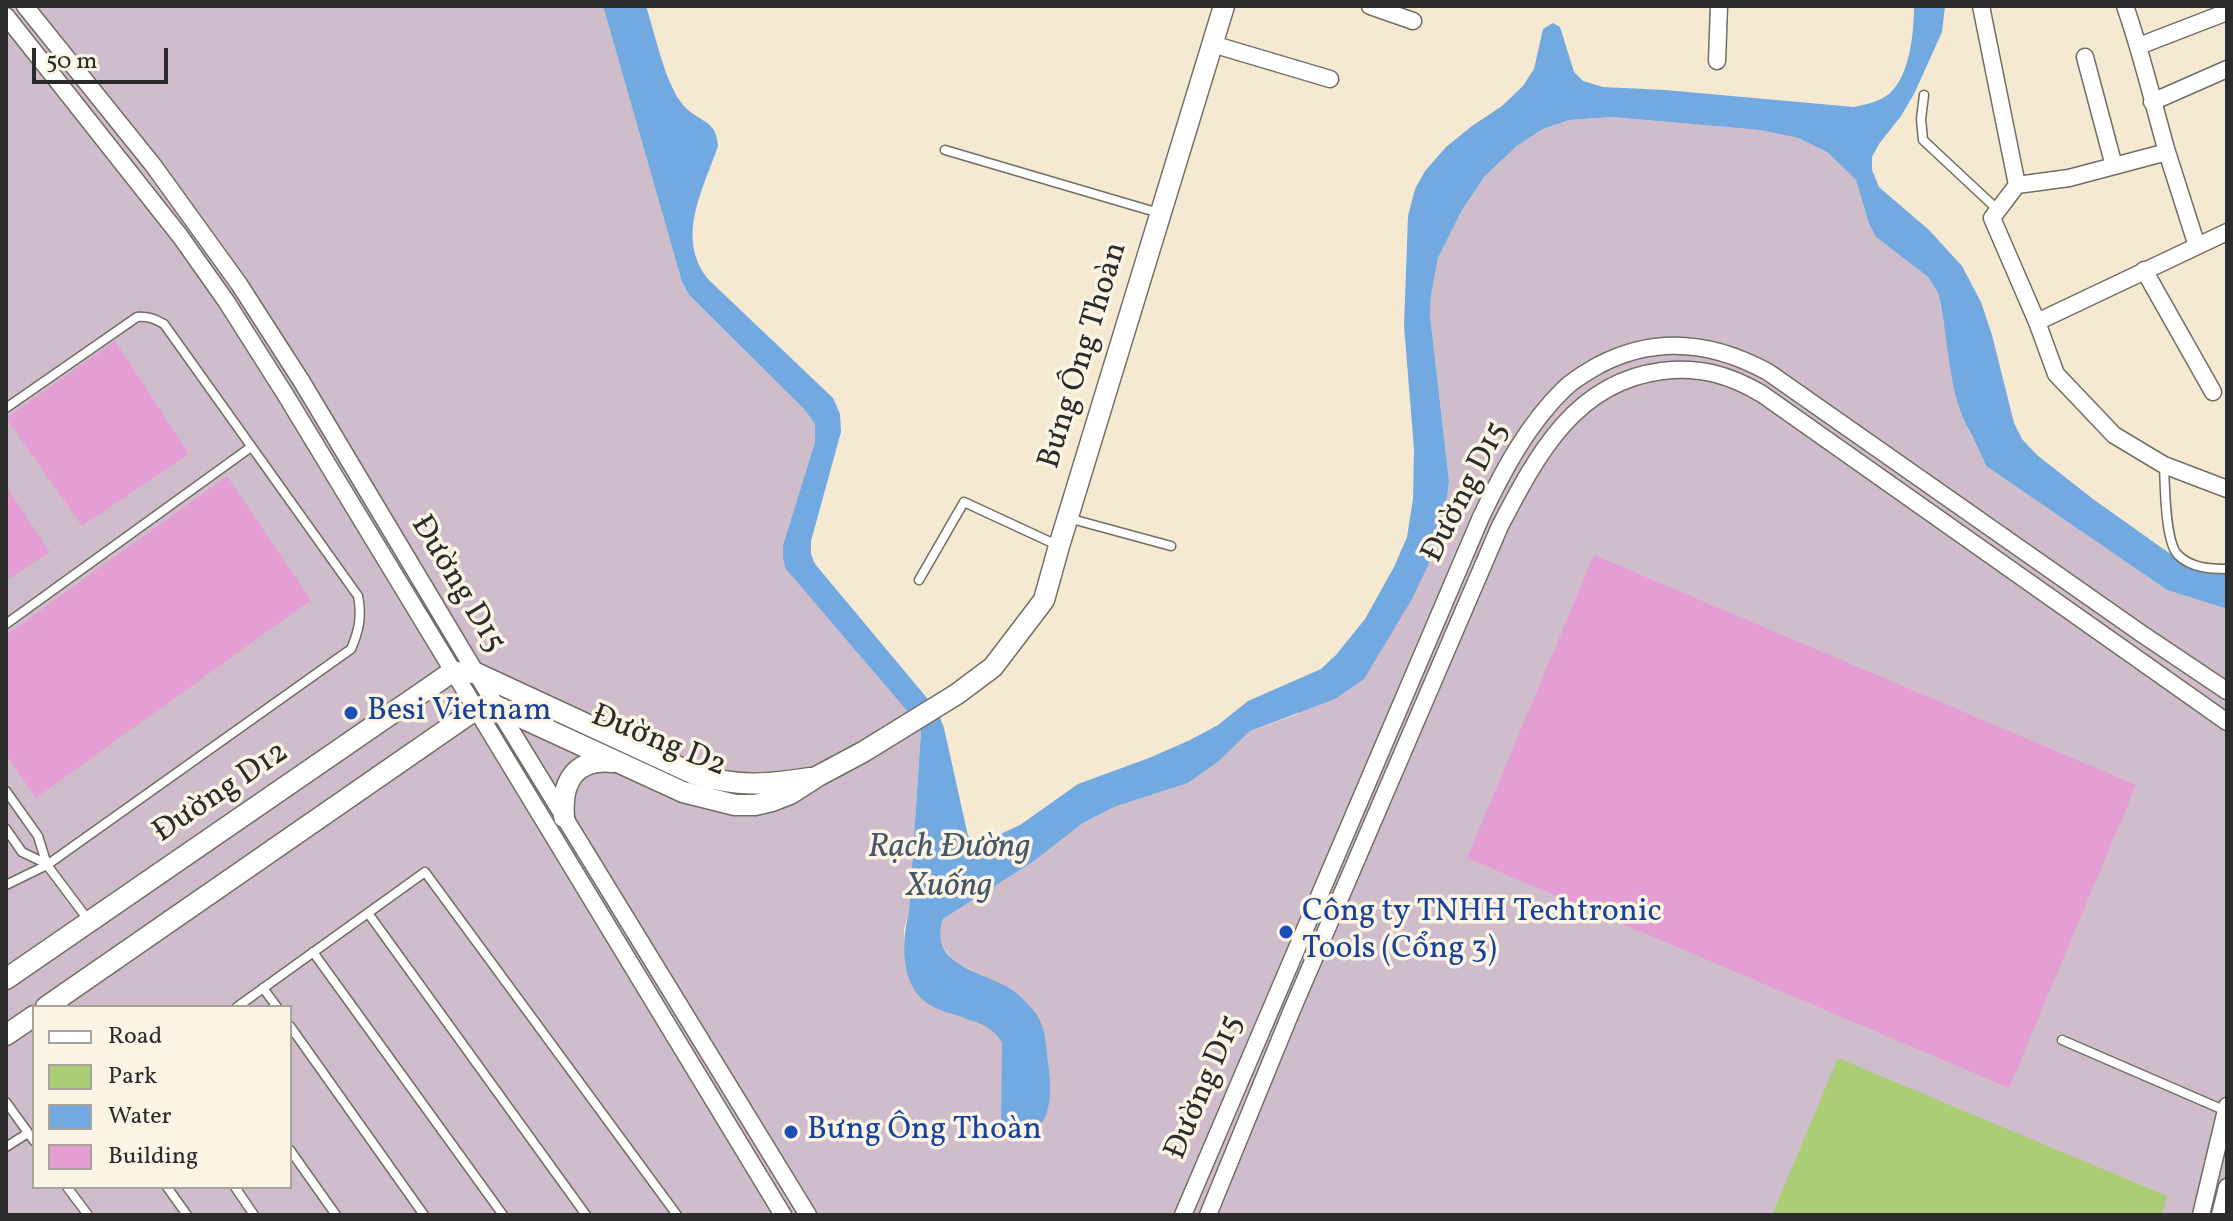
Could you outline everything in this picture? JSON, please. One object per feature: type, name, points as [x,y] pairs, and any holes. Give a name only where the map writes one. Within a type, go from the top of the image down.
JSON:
[{"type":"street","name":"Đường D15","points":[[25,6],[153,165],[239,284],[302,382],[496,706],[808,1215]]},
{"type":"street","name":"Bưng Ông Thoàn","points":[[863,752],[957,694],[993,667],[1044,600],[1224,6]]},
{"type":"street","points":[[1370,6],[1413,21]]},
{"type":"street","points":[[1717,61],[1719,6]]},
{"type":"street","points":[[1981,6],[2017,185]]},
{"type":"street","points":[[2125,6],[2197,246]]},
{"type":"street","points":[[2139,46],[2227,12]]},
{"type":"street","name":"Đường D15","points":[[6,16],[180,236],[226,301],[783,1215]]},
{"type":"street","points":[[1212,44],[1330,79]]},
{"type":"street","points":[[2085,57],[2114,166]]},
{"type":"street","points":[[2152,102],[2227,69]]},
{"type":"street","points":[[2167,152],[2069,178],[2017,185],[1992,218],[2056,374],[2066,386],[2114,435],[2164,465],[2227,489]]},
{"type":"street","points":[[2037,322],[2227,233]]},
{"type":"street","points":[[2144,270],[2213,392]]},
{"type":"street","name":"Đường D15","points":[[1183,1215],[1501,475],[1549,404],[1566,387],[1606,362],[1649,347],[1674,345],[1723,351],[1746,360],[1768,372],[2227,691]]},
{"type":"street","name":"Đường D15","points":[[1208,1215],[1292,1010],[1507,513],[1558,429],[1596,394],[1619,381],[1644,373],[1695,370],[1742,382],[2227,722]]},
{"type":"street","points":[[2128,653],[2142,634]]},
{"type":"street","points":[[452,672],[476,673]]},
{"type":"street","name":"Đường D12","points":[[6,979],[452,672]]},
{"type":"street","name":"Đường D2","points":[[476,673],[694,774],[733,783],[771,784],[818,776]]},
{"type":"street","points":[[49,1005],[475,710],[496,706]]},
{"type":"street","name":"Đường D2","points":[[496,706],[683,792],[735,805],[755,805],[790,794],[863,752]]},
{"type":"street","points":[[564,817],[563,800],[567,785],[581,767],[602,761],[623,765]]},
{"type":"street","points":[[1272,1002],[1292,1010]]},
{"type":"street","points":[[6,1035],[32,1017]]},
{"type":"street","points":[[2201,1215],[2227,1109]]},
{"type":"street","points":[[2220,1215],[2227,1187]]},
{"type":"lane","points":[[1924,95],[1921,119],[1923,140],[1998,210]]},
{"type":"lane","points":[[945,150],[1160,213]]},
{"type":"lane","points":[[6,408],[137,317],[147,316],[164,324],[358,596],[360,621],[351,649],[47,865],[6,885]]},
{"type":"lane","points":[[6,624],[251,447]]},
{"type":"lane","points":[[2164,465],[2173,548],[2179,557],[2192,564],[2208,569],[2227,569]]},
{"type":"lane","points":[[919,580],[964,502],[1059,546]]},
{"type":"lane","points":[[1067,518],[1171,546]]},
{"type":"lane","points":[[6,791],[38,836],[47,865],[89,921]]},
{"type":"lane","points":[[6,829],[22,852],[47,865]]},
{"type":"lane","points":[[240,1005],[425,872],[677,1215]]},
{"type":"lane","points":[[368,913],[586,1215]]},
{"type":"lane","points":[[313,952],[503,1215]]},
{"type":"lane","points":[[263,988],[276,1005]]},
{"type":"lane","points":[[292,1029],[424,1215]]},
{"type":"lane","points":[[2062,1040],[2227,1109]]},
{"type":"lane","points":[[6,1102],[31,1137],[6,1147]]},
{"type":"lane","points":[[292,1153],[336,1215]]},
{"type":"lane","points":[[68,1189],[88,1215]]},
{"type":"lane","points":[[168,1189],[187,1215]]},
{"type":"lane","points":[[236,1189],[254,1215]]},
{"type":"shaded area","points":[[6,6],[603,6],[682,282],[689,295],[804,409],[815,424],[815,442],[783,545],[783,559],[787,569],[920,726],[909,911],[904,929],[905,966],[930,1005],[988,1026],[999,1036],[1002,1042],[1002,1130],[1033,1129],[1012,990],[955,962],[939,939],[943,919],[1034,861],[1083,823],[1114,807],[1188,783],[1219,761],[1250,731],[1298,714],[1445,513],[1449,481],[1430,315],[1431,295],[1438,258],[1462,210],[1485,176],[1517,146],[1543,129],[1569,120],[1612,117],[1760,130],[1798,138],[1827,152],[1856,180],[1876,237],[1928,277],[1938,293],[1959,407],[1986,466],[2167,590],[2227,609],[2227,1215],[6,1215]]},
{"type":"green space","points":[[1838,1058],[2167,1196],[2162,1215],[1772,1215]]},
{"type":"water","name":"Rạch Đường Xuống","points":[[603,6],[646,6],[674,91],[686,108],[709,125],[717,137],[718,146],[695,215],[694,249],[699,265],[710,281],[833,398],[840,414],[841,432],[811,541],[811,554],[815,564],[937,710],[944,728],[968,836],[985,840],[1020,825],[1078,784],[1190,740],[1218,725],[1248,701],[1321,669],[1365,619],[1407,537],[1413,499],[1414,449],[1404,326],[1408,216],[1415,189],[1425,171],[1446,147],[1502,106],[1523,86],[1534,69],[1543,29],[1553,23],[1560,27],[1574,72],[1583,81],[1603,87],[1854,107],[1882,99],[1897,85],[1910,52],[1914,6],[1945,6],[1942,32],[1914,94],[1872,157],[1872,170],[1879,187],[1929,230],[1962,266],[1981,302],[2014,423],[2022,439],[2037,455],[2093,499],[2186,565],[2227,570],[2227,609],[2167,590],[1986,466],[1956,396],[1938,293],[1928,277],[1876,237],[1856,180],[1827,152],[1798,138],[1760,130],[1612,117],[1569,120],[1543,129],[1517,146],[1485,176],[1462,210],[1438,258],[1430,315],[1449,481],[1445,513],[1434,553],[1412,599],[1364,679],[1335,699],[1250,731],[1219,761],[1188,783],[1114,807],[1083,823],[1034,861],[943,919],[940,934],[943,947],[950,957],[1011,989],[1037,1015],[1044,1032],[1050,1088],[1049,1106],[1044,1119],[1029,1129],[1001,1130],[1002,1043],[987,1027],[927,1003],[918,995],[907,973],[904,948],[920,726],[786,569],[783,559],[783,545],[815,442],[815,424],[804,409],[689,295],[682,282]]},
{"type":"building","points":[[115,341],[189,454],[82,526],[6,418]]},
{"type":"building","points":[[227,476],[311,600],[36,798],[6,755],[6,635]]},
{"type":"building","points":[[6,486],[50,552],[6,581]]},
{"type":"building","points":[[1594,555],[2136,785],[2009,1088],[1467,858]]},
{"type":"place","name":"Besi Vietnam","points":[[351,713]]},
{"type":"place","name":"Công ty TNHH Techtronic Tools (Cổng 3)","points":[[1286,932]]},
{"type":"place","name":"Bưng Ông Thoàn","points":[[791,1132]]}]
